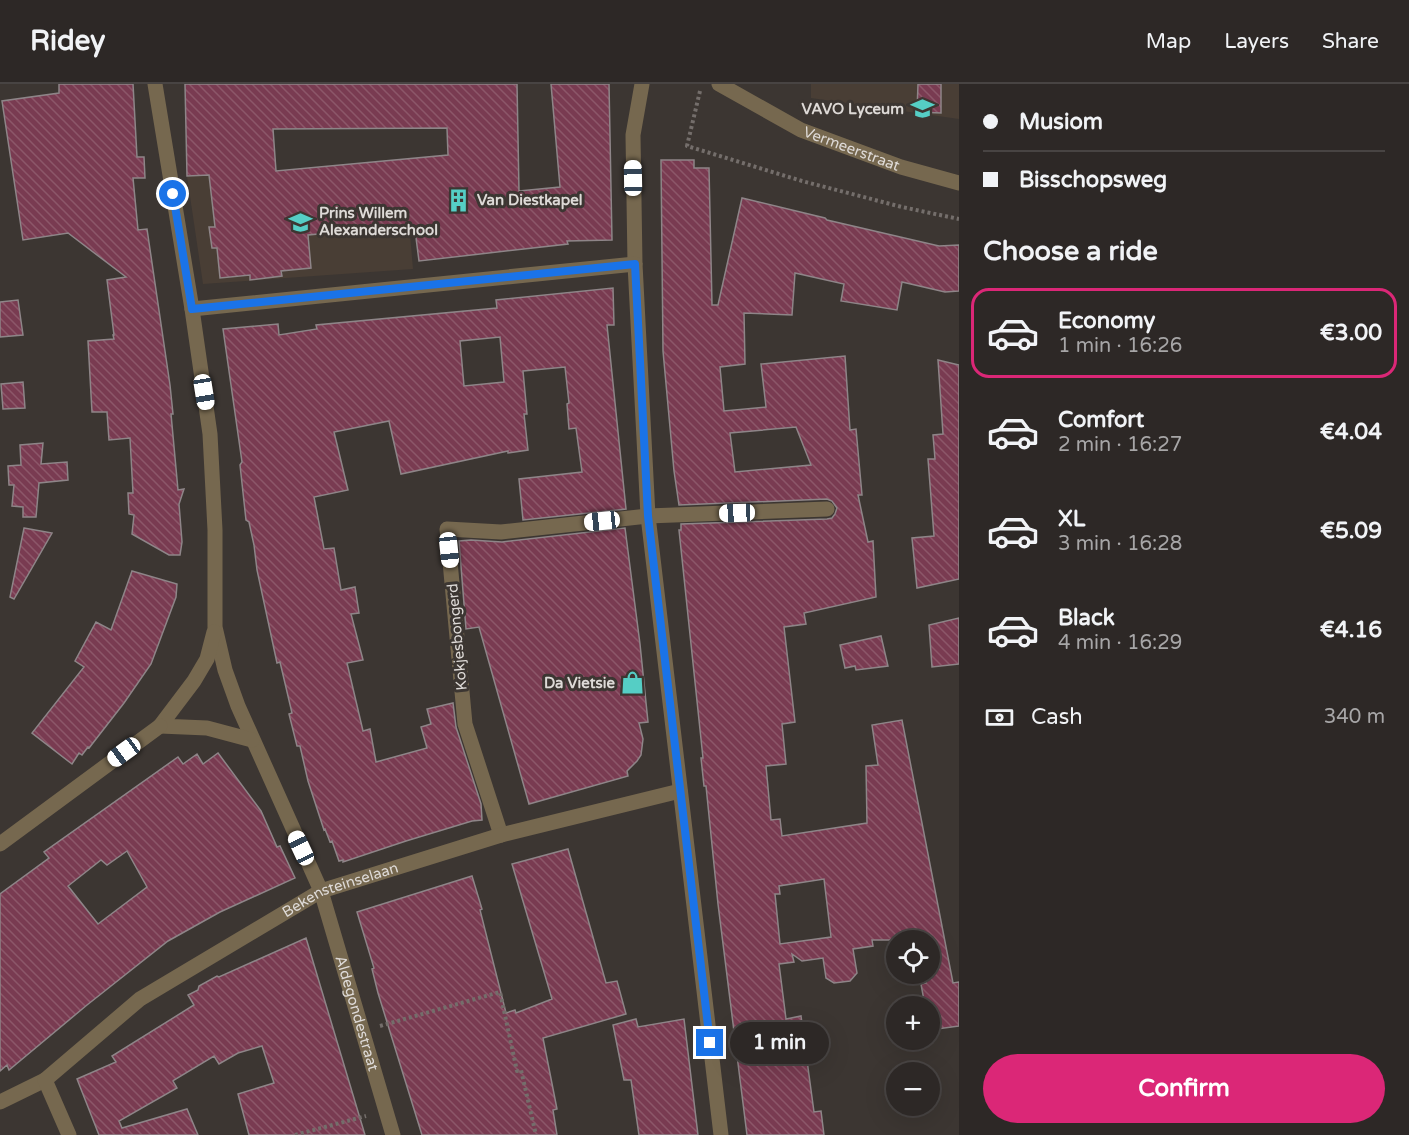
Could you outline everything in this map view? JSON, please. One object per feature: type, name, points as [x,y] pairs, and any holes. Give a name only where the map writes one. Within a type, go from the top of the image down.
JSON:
[{"type":"street","points":[[0,844],[160,726],[194,681],[207,659],[215,627],[215,530],[210,434],[155,84]]},
{"type":"street","points":[[642,84],[633,135],[635,264],[648,516],[721,1135]]},
{"type":"street","name":"Vermeerstraat","points":[[719,84],[801,130],[902,167],[959,183]]},
{"type":"street","points":[[192,309],[635,264]]},
{"type":"street","points":[[648,516],[827,509]]},
{"type":"street","name":"Kokjesbongerd","points":[[501,835],[465,724],[447,529],[501,532],[648,516]]},
{"type":"street","name":"Aldegondestraat","points":[[215,627],[225,670],[252,740],[321,891],[393,1135]]},
{"type":"street","points":[[160,726],[207,728],[252,740]]},
{"type":"street","name":"Bekensteinselaan","points":[[0,1102],[45,1080],[140,999],[321,891],[501,835],[680,791]]},
{"type":"street","points":[[45,1080],[69,1135]]},
{"type":"path","points":[[702,84],[687,146],[802,181],[959,219]]},
{"type":"path","points":[[362,1031],[500,992],[517,1071],[521,1070],[536,1135]]},
{"type":"path","points":[[295,1135],[385,1110]]},
{"type":"shaded area","name":"VAVO Lyceum","points":[[811,84],[959,84],[959,119],[811,98]]},
{"type":"shaded area","name":"Prins Willem Alexanderschool","points":[[404,163],[413,269],[203,284],[187,176]]},
{"type":"building","points":[[59,84],[133,84],[137,157],[144,157],[145,178],[133,178],[138,230],[147,229],[170,385],[178,490],[184,489],[179,504],[182,542],[180,555],[169,555],[132,534],[134,515],[129,514],[128,493],[133,493],[130,438],[109,440],[107,412],[92,412],[88,341],[114,339],[107,280],[126,277],[68,233],[23,240],[2,101],[59,93]]},
{"type":"building","points":[[185,84],[517,84],[519,191],[560,187],[551,84],[609,84],[612,240],[567,241],[568,244],[419,261],[415,230],[372,234],[372,229],[308,235],[311,268],[281,271],[282,276],[250,280],[250,275],[220,278],[217,248],[212,248],[209,227],[215,227],[209,175],[187,176]],"holes":[[[447,128],[448,155],[276,171],[273,129]]]},
{"type":"building","points":[[918,84],[941,84],[941,113],[917,112]]},
{"type":"building","points":[[661,160],[694,160],[694,168],[709,168],[712,305],[718,305],[742,198],[939,246],[959,245],[959,291],[945,292],[902,282],[897,310],[841,301],[844,284],[795,273],[792,315],[744,313],[745,364],[720,367],[724,411],[766,407],[761,364],[845,356],[850,430],[856,429],[862,495],[858,495],[868,542],[873,541],[876,597],[804,613],[806,624],[784,627],[795,722],[782,724],[786,764],[766,766],[771,820],[780,819],[782,836],[867,823],[866,766],[878,765],[872,725],[902,720],[953,983],[959,982],[959,1026],[940,1029],[940,996],[923,996],[921,984],[940,984],[940,930],[886,930],[886,940],[872,940],[873,946],[853,949],[857,973],[850,981],[834,983],[826,978],[823,958],[802,961],[792,954],[794,962],[779,964],[786,1019],[801,1016],[814,1112],[821,1111],[824,1135],[747,1135],[718,904],[706,786],[704,786],[679,530],[681,530],[681,524],[827,519],[832,518],[837,508],[832,501],[827,499],[679,505],[663,351]],"holes":[[[796,427],[811,465],[735,472],[730,433]],[[824,879],[831,937],[780,944],[775,894],[780,894],[779,886]]]},
{"type":"building","points":[[613,288],[614,325],[607,325],[626,509],[523,520],[519,479],[582,472],[576,428],[569,429],[565,367],[523,371],[528,450],[508,453],[508,451],[401,474],[389,421],[334,432],[348,490],[314,497],[324,549],[334,548],[341,590],[355,587],[359,613],[351,614],[363,660],[347,663],[363,731],[370,729],[376,762],[427,748],[421,727],[431,724],[427,709],[453,703],[456,727],[481,804],[482,820],[472,821],[343,862],[343,860],[339,861],[332,841],[330,842],[324,830],[308,781],[300,746],[297,746],[280,662],[277,663],[257,570],[254,545],[249,522],[246,520],[240,465],[242,462],[223,329],[278,324],[279,335],[317,329],[316,325],[497,308],[496,300]],"holes":[[[500,337],[504,382],[464,386],[460,341]]]},
{"type":"building","points":[[18,300],[23,335],[0,337],[0,302]]},
{"type":"building","points":[[938,360],[959,365],[959,579],[917,588],[912,538],[934,536],[928,459],[935,459],[933,435],[943,434]]},
{"type":"building","points":[[23,382],[25,408],[3,409],[1,384]]},
{"type":"building","points":[[43,443],[41,464],[67,462],[68,480],[39,483],[36,517],[23,517],[23,507],[12,506],[14,485],[9,485],[8,466],[21,465],[20,445]]},
{"type":"building","points":[[24,528],[52,533],[14,599],[10,597]]},
{"type":"building","points":[[625,528],[648,722],[639,723],[643,739],[641,755],[627,771],[628,776],[529,804],[479,627],[466,629],[459,541],[502,542]]},
{"type":"building","points":[[132,571],[177,584],[176,597],[151,664],[89,748],[82,755],[79,753],[72,764],[32,733],[84,667],[75,661],[96,622],[111,630]]},
{"type":"building","points":[[959,618],[959,664],[932,667],[929,625]]},
{"type":"building","points":[[881,636],[888,666],[856,670],[855,666],[845,668],[840,645]]},
{"type":"building","points":[[218,753],[261,811],[277,847],[280,846],[295,878],[220,912],[168,941],[9,1070],[7,1065],[0,1071],[0,894],[49,858],[44,852],[178,757],[183,764],[197,754],[203,764]],"holes":[[[127,851],[147,887],[98,924],[68,886],[101,860],[107,865]]]},
{"type":"building","points":[[568,849],[606,983],[617,981],[626,1014],[543,1038],[557,1109],[553,1110],[557,1135],[422,1135],[378,993],[372,969],[374,968],[357,912],[472,876],[506,1013],[515,1010],[516,1013],[552,999],[512,864]]},
{"type":"building","points":[[306,938],[365,1135],[249,1135],[238,1094],[274,1083],[262,1046],[238,1053],[219,1064],[214,1056],[174,1080],[177,1088],[119,1121],[122,1128],[187,1109],[198,1135],[99,1135],[77,1079],[116,1062],[112,1056],[194,1005],[188,995],[198,990],[199,986]]},
{"type":"building","points":[[636,1019],[638,1027],[684,1019],[698,1135],[639,1135],[631,1080],[624,1080],[613,1025]]},
{"type":"place","name":"VAVO Lyceum","points":[[922,109]]},
{"type":"place","name":"Van Diestkapel","points":[[459,200]]},
{"type":"place","name":"Prins Willem Alexanderschool","points":[[301,222]]},
{"type":"place","name":"Da Vietsie","points":[[633,683]]},
{"type":"route","points":[[173,194],[192,309],[635,264],[648,516],[710,1043]]}]
